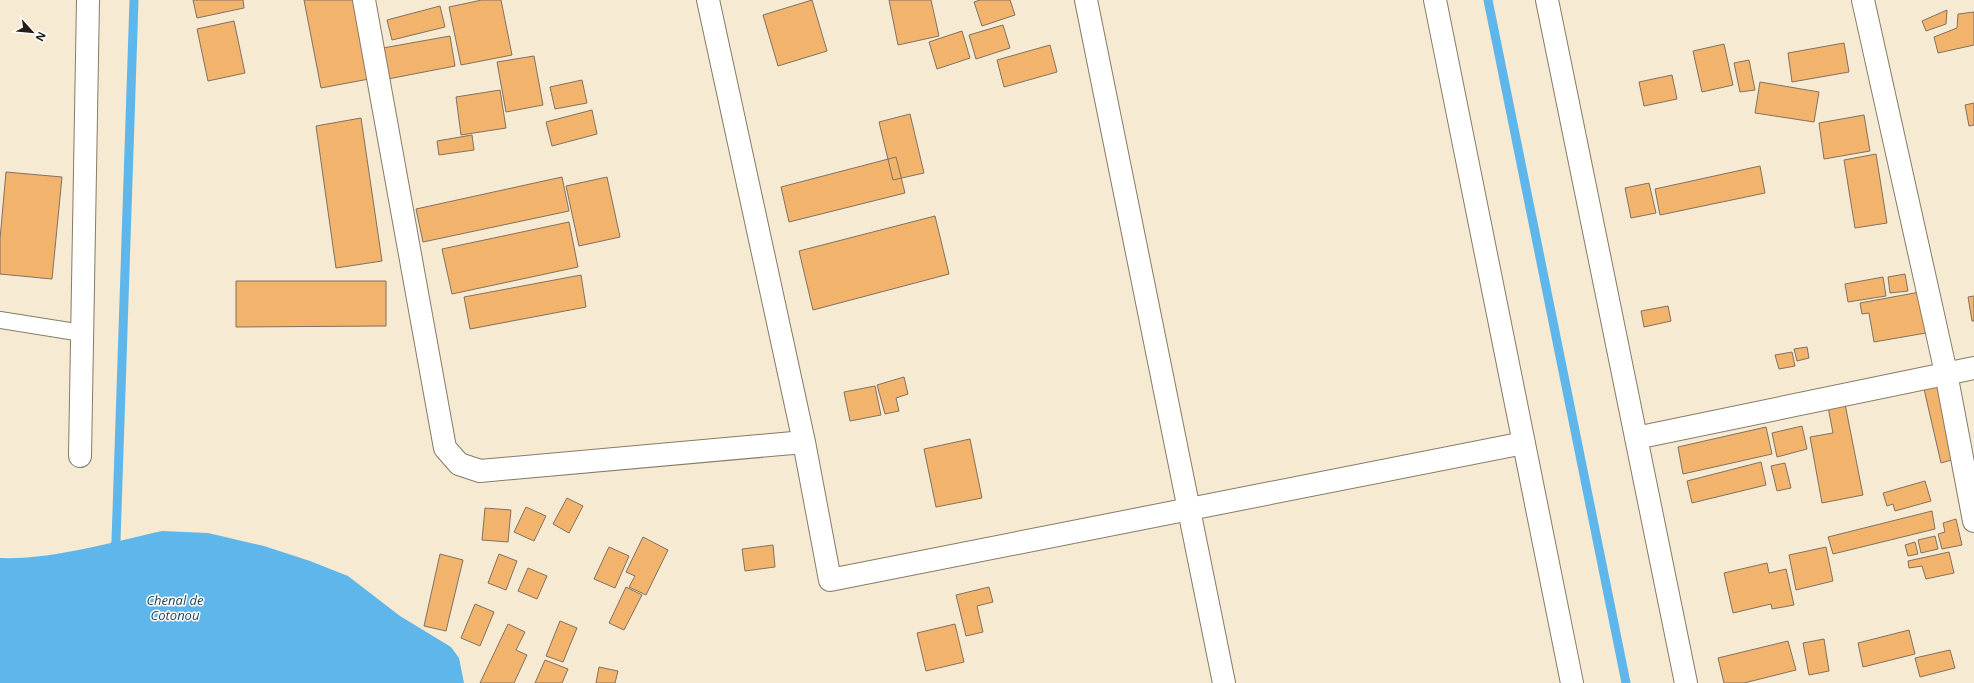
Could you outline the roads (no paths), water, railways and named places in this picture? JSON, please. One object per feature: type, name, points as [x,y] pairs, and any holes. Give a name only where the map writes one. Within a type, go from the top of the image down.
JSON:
[{"type":"street","points":[[80,456],[88,0]]},
{"type":"street","points":[[364,0],[445,448],[459,464],[480,471],[804,442]]},
{"type":"street","points":[[708,0],[804,442],[830,580],[1524,443]]},
{"type":"street","points":[[1086,0],[1224,683]]},
{"type":"street","points":[[1435,0],[1572,683]]},
{"type":"street","points":[[1547,0],[1686,683]]},
{"type":"street","points":[[1864,0],[1946,373],[1974,521]]},
{"type":"street","points":[[1636,438],[1974,368]]},
{"type":"lane","points":[[0,320],[82,333]]},
{"type":"water","name":"Chenal de Cotonou","points":[[162,531],[208,533],[264,546],[310,561],[348,576],[400,616],[451,647],[459,658],[464,683],[0,683],[0,558],[20,558],[61,553]]},
{"type":"waterway","points":[[114,552],[116,541],[134,0]]},
{"type":"waterway","points":[[1488,0],[1626,683]]}]
